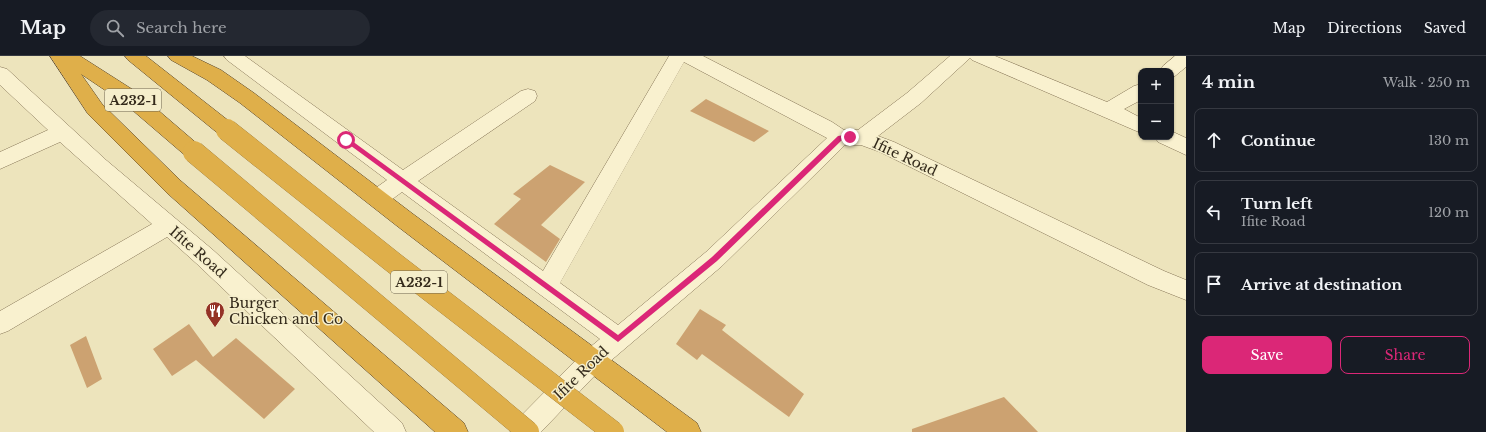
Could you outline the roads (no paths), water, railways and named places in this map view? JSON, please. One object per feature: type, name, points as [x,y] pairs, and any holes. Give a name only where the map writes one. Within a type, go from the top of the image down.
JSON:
[{"type":"highway","points":[[59,56],[95,110],[136,151],[174,187],[445,428]]},
{"type":"highway","name":"A232-1","points":[[67,56],[131,98],[528,432]]},
{"type":"highway","name":"A232-1","points":[[134,56],[394,263],[613,432]]},
{"type":"highway","points":[[177,56],[214,75],[247,98],[592,361],[688,432]]},
{"type":"street","points":[[233,56],[618,339]]},
{"type":"street","points":[[546,286],[678,56]]},
{"type":"street","points":[[688,56],[825,127],[840,137]]},
{"type":"street","points":[[862,138],[914,98],[962,56]]},
{"type":"street","points":[[978,56],[1108,110],[1138,125]]},
{"type":"street","points":[[1173,68],[1186,57]]},
{"type":"street","name":"Ifite Road","points":[[0,74],[62,132],[205,257],[394,432]]},
{"type":"street","points":[[1108,110],[1138,93]]},
{"type":"street","points":[[377,198],[528,96]]},
{"type":"street","points":[[0,161],[62,132]]},
{"type":"street","name":"Ifite Road","points":[[523,432],[592,361],[714,259],[840,137],[862,138],[887,147],[1156,278],[1186,290]]},
{"type":"street","points":[[1171,140],[1186,147]]},
{"type":"street","points":[[0,323],[168,226]]},
{"type":"place","name":"Burger Chicken and Co","points":[[215,328]]}]
